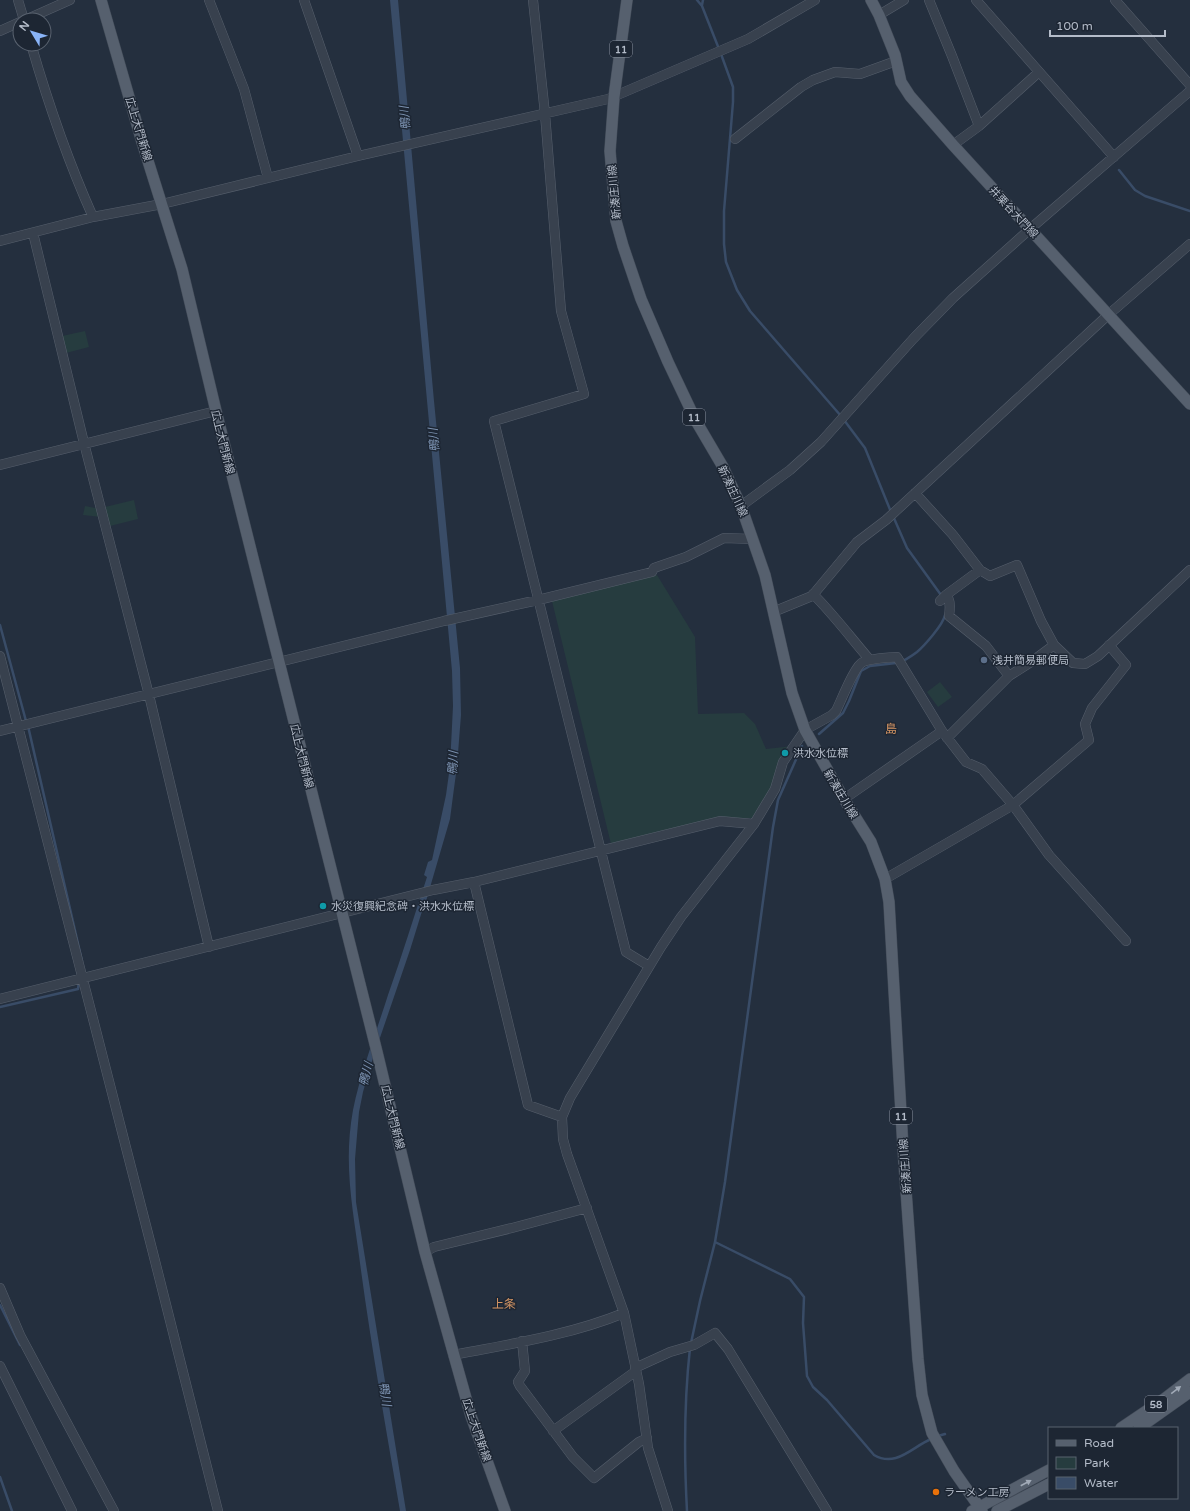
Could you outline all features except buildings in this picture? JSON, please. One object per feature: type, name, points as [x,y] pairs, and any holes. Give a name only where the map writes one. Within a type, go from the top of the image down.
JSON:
[{"type":"main road","name":"広上大門新線","points":[[101,0],[182,269],[216,411],[377,1052],[425,1252],[471,1416],[505,1511]]},
{"type":"main road","name":"新湊庄川線","points":[[627,0],[614,97],[610,151],[616,221],[641,299],[668,362],[696,421],[723,467],[741,506],[765,575],[792,693],[805,730],[844,799],[871,842],[885,879],[889,902],[903,1148],[918,1359],[922,1395],[932,1433],[977,1510]]},
{"type":"main road","name":"井栗谷大門線","points":[[871,0],[879,15],[896,61],[901,82],[910,96],[1190,404]]},
{"type":"main road","name":"58","points":[[1122,1427],[1164,1399],[1190,1379]]},
{"type":"main road","name":"58","points":[[1140,1427],[1190,1392]]},
{"type":"main road","points":[[977,1510],[1048,1471]]},
{"type":"main road","points":[[997,1511],[1048,1485]]},
{"type":"street","points":[[18,0],[22,12]]},
{"type":"street","points":[[42,12],[70,0]]},
{"type":"street","points":[[209,0],[244,89],[268,178]]},
{"type":"street","points":[[304,0],[358,156]]},
{"type":"street","points":[[533,0],[545,114],[561,312],[584,394],[494,420],[538,600],[602,849],[626,952],[649,966]]},
{"type":"street","points":[[0,241],[93,217],[162,204],[358,156],[401,148],[614,97],[748,38],[815,0]]},
{"type":"street","points":[[879,15],[904,0]]},
{"type":"street","points":[[929,0],[979,126]]},
{"type":"street","points":[[976,0],[1114,157]]},
{"type":"street","points":[[1115,0],[1190,85]]},
{"type":"street","points":[[0,32],[12,26]]},
{"type":"street","points":[[34,52],[62,141],[93,217]]},
{"type":"street","points":[[735,139],[801,87],[813,80],[835,72],[860,74],[896,61]]},
{"type":"street","points":[[953,145],[979,126],[1039,72]]},
{"type":"street","points":[[741,506],[790,470],[821,442],[913,339],[953,298],[1030,229],[1190,92]]},
{"type":"street","points":[[33,233],[84,444],[149,695],[209,947]]},
{"type":"street","points":[[773,612],[814,594],[857,542],[886,520],[1108,315],[1190,244]]},
{"type":"street","points":[[0,464],[216,411]]},
{"type":"street","points":[[915,493],[953,536],[980,570],[990,576],[1018,565],[1041,621],[1054,645],[1074,663],[1085,664],[1098,656],[1190,570]]},
{"type":"street","points":[[0,731],[149,695],[444,620],[538,600],[652,572],[654,568],[686,557],[724,538],[753,539]]},
{"type":"street","points":[[980,570],[943,598],[949,598],[949,616],[986,646],[1010,676]]},
{"type":"street","points":[[814,594],[832,613],[848,636],[870,660]]},
{"type":"street","points":[[844,799],[945,734],[1010,676],[1032,662],[1054,645]]},
{"type":"street","points":[[885,879],[1013,805],[1089,740],[1085,724],[1092,708],[1126,665],[1110,645]]},
{"type":"street","points":[[0,656],[218,1511]]},
{"type":"street","points":[[668,1511],[648,1448],[636,1369],[624,1313],[563,1139],[562,1117],[570,1098],[649,966],[681,917],[754,824],[775,788],[783,762],[805,730],[832,715],[836,711],[860,662],[897,657],[945,734],[966,762],[982,769],[1013,805],[1049,854],[1126,941]]},
{"type":"street","points":[[0,998],[342,914],[433,890],[474,882],[602,849],[720,821],[754,824]]},
{"type":"street","points":[[474,882],[528,1105],[562,1117]]},
{"type":"street","points":[[425,1252],[434,1247],[587,1208]]},
{"type":"street","points":[[0,1288],[20,1335],[114,1511]]},
{"type":"street","points":[[453,1356],[563,1333],[596,1324],[624,1313]]},
{"type":"street","points":[[553,1431],[636,1369],[670,1352],[694,1345],[715,1333],[728,1349],[827,1511]]},
{"type":"street","points":[[522,1341],[525,1371],[518,1382],[573,1457],[594,1478],[646,1438]]},
{"type":"street","points":[[0,1366],[72,1511]]},
{"type":"green space","points":[[85,331],[89,347],[66,353],[62,336]]},
{"type":"green space","points":[[134,500],[138,519],[110,526],[105,507]]},
{"type":"green space","points":[[85,506],[100,509],[101,517],[83,515]]},
{"type":"green space","points":[[657,575],[695,637],[698,714],[744,713],[755,724],[766,749],[793,746],[778,791],[762,818],[719,818],[611,844],[552,601]]},
{"type":"green space","points":[[940,682],[952,697],[938,707],[927,692]]},
{"type":"water","name":"鴨川","points":[[390,0],[398,0],[434,401],[460,668],[461,715],[457,766],[450,819],[424,908],[371,1064],[363,1092],[359,1112],[355,1159],[356,1202],[406,1511],[400,1511],[364,1294],[350,1187],[350,1130],[360,1081],[427,877],[424,875],[428,862],[432,860],[446,795],[450,766],[453,706],[452,671]]},
{"type":"waterway","points":[[697,0],[702,6],[719,49]]},
{"type":"waterway","points":[[702,5],[703,0]]},
{"type":"waterway","points":[[721,54],[733,87],[724,211],[724,244],[726,262],[737,290],[750,311],[841,416],[865,448],[891,512]]},
{"type":"waterway","points":[[1119,170],[1135,190],[1145,196],[1190,211]]},
{"type":"waterway","points":[[893,516],[907,548],[941,595]]},
{"type":"waterway","points":[[903,661],[924,645],[937,630],[945,615]]},
{"type":"waterway","points":[[0,625],[26,721]]},
{"type":"waterway","points":[[819,734],[843,713],[861,671],[870,666],[896,663]]},
{"type":"waterway","points":[[28,726],[82,961]]},
{"type":"waterway","points":[[691,1343],[715,1242],[725,1182],[773,827],[778,800],[802,746]]},
{"type":"waterway","points":[[0,1007],[78,989],[79,982]]},
{"type":"waterway","points":[[715,1242],[790,1279],[804,1297],[803,1323],[807,1376],[813,1387],[827,1400],[874,1455],[882,1458],[897,1458],[931,1439]]},
{"type":"waterway","points":[[0,1305],[20,1345],[22,1344]]},
{"type":"waterway","points":[[687,1511],[685,1429],[690,1348]]},
{"type":"waterway","points":[[938,1436],[945,1434]]},
{"type":"waterway","points":[[0,1477],[12,1511]]},
{"type":"place","name":"浅井簡易郵便局","points":[[984,660]]},
{"type":"place","name":"洪水水位標","points":[[785,753]]},
{"type":"place","name":"水災復興紀念碑・洪水水位標","points":[[323,906]]},
{"type":"place","name":"ラーメン工房","points":[[936,1492]]},
{"type":"district","name":"島","points":[[891,729]]},
{"type":"district","name":"上条","points":[[504,1304]]}]
